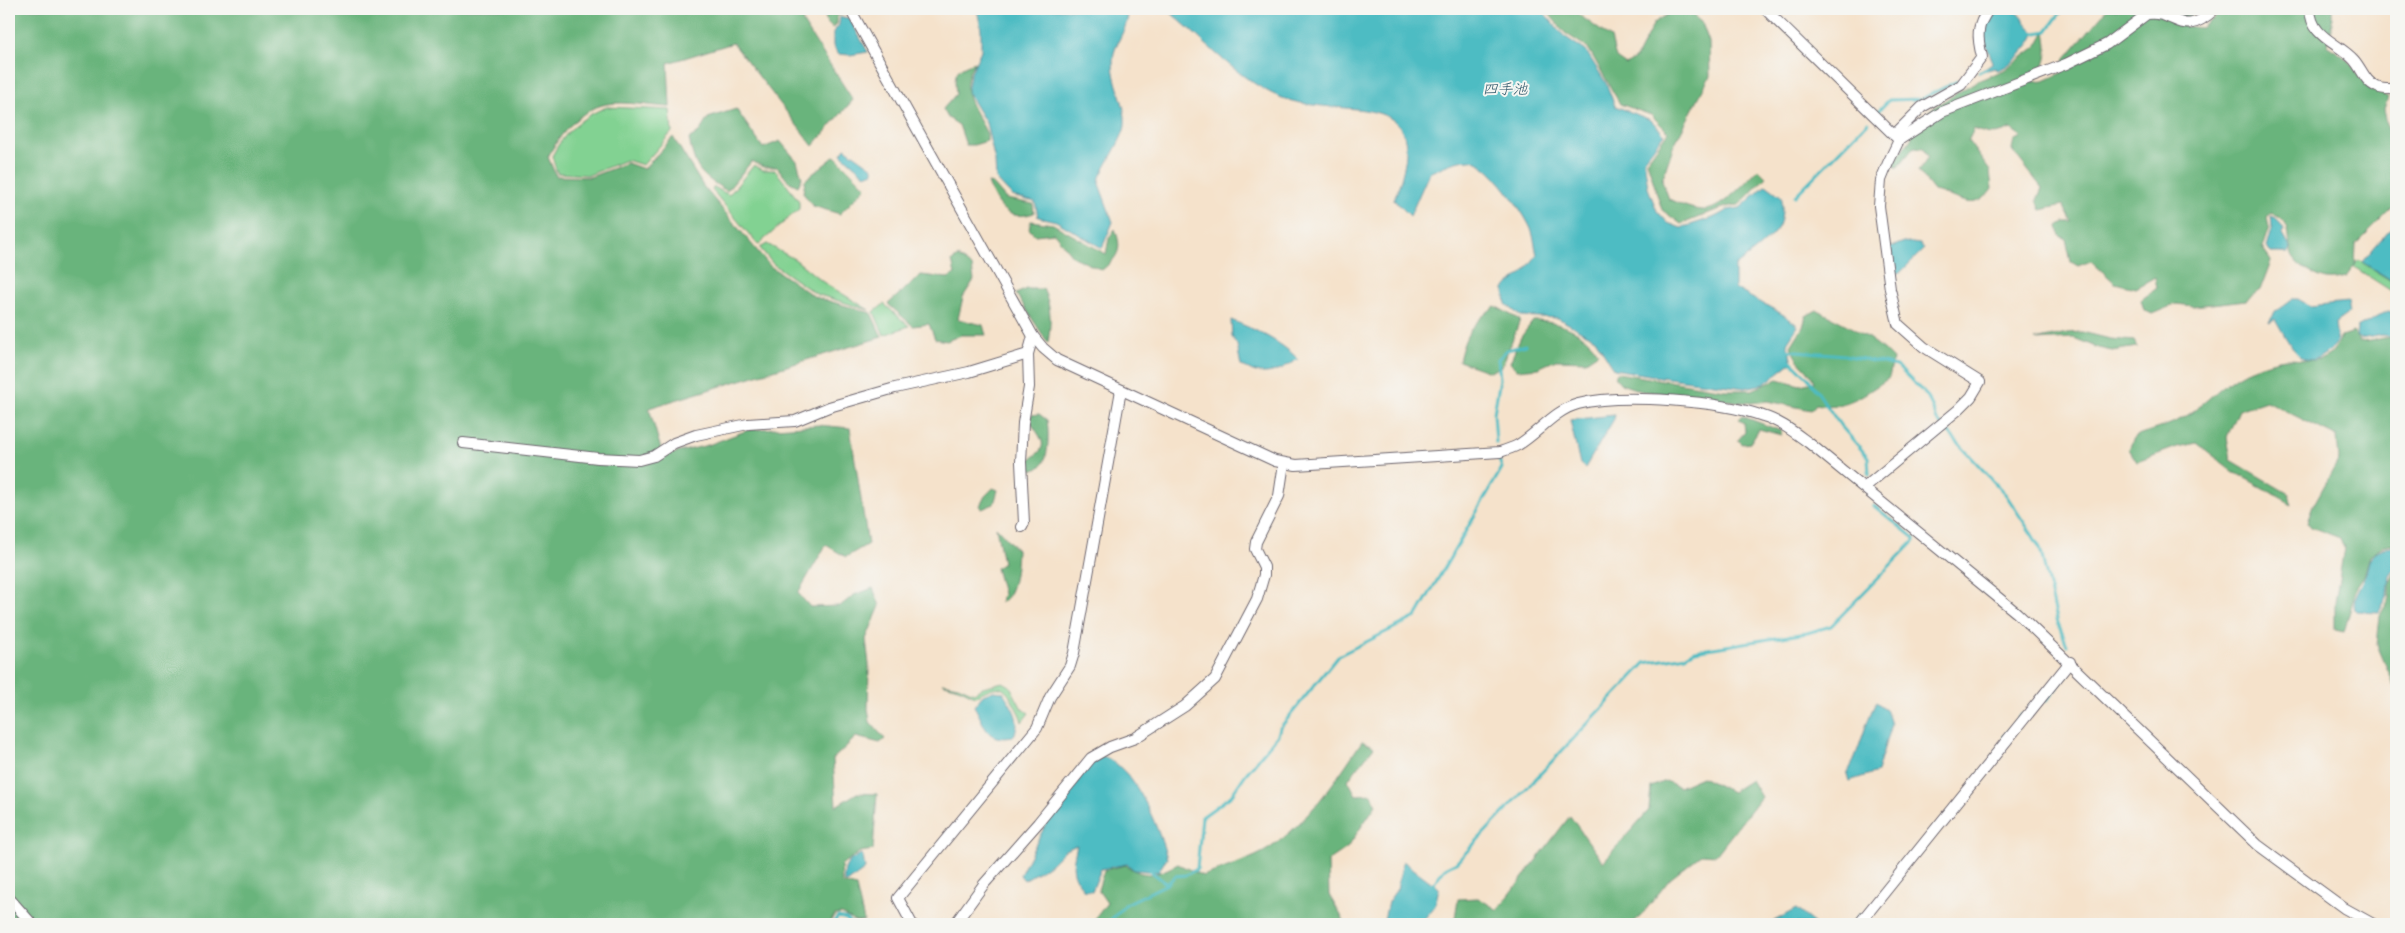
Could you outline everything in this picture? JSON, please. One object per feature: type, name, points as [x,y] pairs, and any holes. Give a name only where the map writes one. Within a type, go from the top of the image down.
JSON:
[{"type":"street","points":[[850,9],[1033,336],[1057,360],[1284,463],[1468,456],[1500,452],[1518,445],[1560,413],[1577,404],[1663,399],[1763,416],[1786,427],[1864,487],[2017,613],[2258,845],[2357,920],[2374,924]]},
{"type":"street","points":[[1765,9],[1897,138]]},
{"type":"street","points":[[1864,487],[1971,397],[1980,382],[1924,348],[1898,324],[1890,289],[1879,206],[1880,180],[1897,138],[1922,107],[1960,86],[1982,57],[1978,38],[1978,26],[1989,9]]},
{"type":"street","points":[[1897,138],[1942,112],[2066,64],[2107,44],[2147,14],[2155,13],[2176,22],[2194,23],[2200,22],[2215,9]]},
{"type":"street","points":[[2310,9],[2313,25],[2322,37],[2353,59],[2367,80],[2376,87],[2396,89]]},
{"type":"street","points":[[1022,527],[1024,523],[1021,462],[1023,423],[1029,387],[1028,354],[1033,336]]},
{"type":"street","points":[[463,443],[598,458],[639,460],[654,456],[674,443],[696,435],[748,424],[795,421],[829,407],[895,388],[969,372],[1028,354]]},
{"type":"street","points":[[912,924],[898,898],[1037,728],[1050,697],[1070,666],[1074,653],[1121,390]]},
{"type":"street","points":[[955,924],[984,884],[1038,823],[1091,758],[1110,747],[1135,738],[1185,706],[1215,679],[1257,599],[1264,575],[1264,567],[1256,554],[1256,542],[1279,496],[1284,463]]},
{"type":"street","points":[[1859,924],[2070,662]]},
{"type":"street","points":[[9,898],[32,924]]},
{"type":"green space","points":[[9,9],[816,9],[802,21],[853,100],[813,146],[733,43],[668,63],[670,107],[621,103],[597,107],[579,117],[564,132],[548,157],[556,176],[590,177],[627,163],[644,169],[673,137],[703,186],[770,266],[815,297],[871,313],[882,337],[649,408],[663,456],[708,445],[748,430],[818,425],[850,428],[868,544],[846,557],[826,545],[798,593],[810,607],[840,606],[854,595],[873,588],[880,606],[866,639],[869,665],[868,709],[870,722],[885,739],[880,743],[856,737],[833,759],[836,806],[857,793],[877,794],[873,850],[860,852],[841,865],[842,883],[856,887],[864,921],[856,922],[841,914],[835,915],[828,924],[9,924]]},
{"type":"green space","points":[[823,9],[840,9],[845,13],[837,16],[837,24],[832,28],[827,23]]},
{"type":"green space","points":[[1545,9],[1571,9],[1611,38],[1616,58],[1626,65],[1636,58],[1654,23],[1673,11],[1690,13],[1702,23],[1709,42],[1710,76],[1673,147],[1662,180],[1669,199],[1692,208],[1706,210],[1727,199],[1758,169],[1766,177],[1739,205],[1717,210],[1681,224],[1662,210],[1647,161],[1668,132],[1651,115],[1620,104],[1588,48],[1565,33]]},
{"type":"green space","points":[[2107,9],[2202,9],[2187,17],[2184,26],[2201,28],[2225,9],[2332,9],[2332,24],[2328,46],[2348,60],[2369,87],[2388,97],[2384,109],[2396,173],[2394,206],[2356,244],[2355,265],[2346,277],[2327,279],[2317,276],[2302,267],[2292,255],[2286,225],[2271,213],[2267,218],[2269,227],[2262,248],[2271,261],[2260,290],[2246,300],[2194,306],[2176,304],[2152,314],[2144,310],[2141,300],[2157,288],[2155,277],[2135,288],[2115,283],[2091,261],[2078,266],[2071,262],[2066,239],[2060,236],[2058,226],[2064,222],[2072,222],[2063,205],[2041,210],[2037,200],[2042,188],[2012,150],[2014,141],[2022,137],[2011,129],[1992,134],[1974,129],[1968,141],[1990,171],[1992,189],[1985,197],[1972,203],[1934,191],[1918,171],[1928,157],[1924,148],[1914,147],[1897,168],[1893,163],[1911,139],[1917,120],[1934,107],[1975,82],[2004,70],[2036,47],[2045,31],[2046,58],[2042,70],[2033,82],[2044,81],[2061,73],[2065,59]]},
{"type":"green space","points":[[975,62],[967,81],[967,90],[972,107],[987,134],[987,141],[966,145],[959,125],[948,118],[943,109],[956,94],[955,81],[959,69]]},
{"type":"green space","points":[[607,107],[670,110],[672,132],[643,165],[626,160],[589,175],[557,173],[552,156],[562,139],[582,120]]},
{"type":"green space","points":[[736,109],[763,148],[780,141],[797,161],[802,178],[798,186],[788,181],[777,167],[764,167],[752,161],[727,191],[700,171],[689,139],[700,131],[708,118]]},
{"type":"green space","points":[[835,156],[866,187],[840,214],[813,206],[803,193],[805,180]]},
{"type":"green space","points":[[754,165],[763,170],[775,170],[799,201],[799,209],[758,245],[712,190],[714,187],[729,195]]},
{"type":"green space","points":[[988,183],[993,184],[1006,199],[1033,204],[1034,213],[1025,215],[1010,214],[999,205]]},
{"type":"green space","points":[[1031,221],[1053,224],[1106,254],[1109,238],[1115,229],[1119,242],[1118,252],[1102,270],[1073,257],[1054,233],[1035,235],[1029,229]]},
{"type":"green space","points":[[767,244],[796,260],[823,282],[869,310],[816,294],[773,264],[760,248]]},
{"type":"green space","points":[[958,257],[972,267],[974,280],[963,297],[958,319],[983,325],[986,335],[961,335],[947,341],[935,339],[929,324],[913,326],[888,304],[921,275],[948,278],[955,274],[952,261]]},
{"type":"green space","points":[[2358,260],[2396,284],[2396,294],[2354,267]]},
{"type":"green space","points":[[1026,289],[1043,289],[1046,296],[1050,315],[1048,343],[1016,294]]},
{"type":"green space","points":[[884,304],[909,326],[884,335],[874,312]]},
{"type":"green space","points":[[1495,306],[1520,320],[1502,366],[1490,372],[1459,361],[1464,343],[1471,329]]},
{"type":"green space","points":[[1817,310],[1858,331],[1885,351],[1893,359],[1889,378],[1846,403],[1827,406],[1816,404],[1811,410],[1768,401],[1751,403],[1641,391],[1621,384],[1615,377],[1617,373],[1726,390],[1752,390],[1778,379],[1800,385],[1814,382],[1796,358],[1791,346],[1803,327],[1806,316]]},
{"type":"green space","points":[[1533,321],[1552,323],[1570,329],[1593,345],[1598,353],[1586,361],[1556,360],[1538,368],[1517,370],[1510,362],[1521,337]]},
{"type":"green space","points":[[2082,332],[2110,339],[2134,341],[2137,347],[2112,351],[2098,348],[2074,338],[2035,340],[2067,333]]},
{"type":"green space","points":[[2353,332],[2359,341],[2364,342],[2386,338],[2396,339],[2396,547],[2391,544],[2383,546],[2370,555],[2364,576],[2357,586],[2344,632],[2335,630],[2335,603],[2344,548],[2340,538],[2311,527],[2307,522],[2313,506],[2339,459],[2337,437],[2266,401],[2239,410],[2227,437],[2231,460],[2289,494],[2292,504],[2234,472],[2197,443],[2177,447],[2137,462],[2129,449],[2135,436],[2182,419],[2228,382],[2246,371],[2266,363],[2285,359],[2319,360],[2331,353],[2341,336]]},
{"type":"green space","points":[[1039,414],[1047,420],[1047,452],[1041,466],[1036,469],[1028,469],[1028,460],[1040,451],[1042,447],[1041,439],[1031,423],[1031,415]]},
{"type":"green space","points":[[1742,416],[1781,431],[1781,435],[1759,429],[1750,443],[1742,444],[1738,440],[1745,432],[1744,423],[1739,419]]},
{"type":"green space","points":[[993,488],[998,490],[994,504],[982,509],[980,506],[985,496]]},
{"type":"green space","points":[[996,527],[1017,550],[1012,586],[1005,599],[1000,603],[1003,594],[996,568],[1003,563]]},
{"type":"green space","points":[[2396,570],[2396,689],[2377,645],[2380,615],[2390,598],[2390,582]]},
{"type":"green space","points":[[1003,682],[1010,686],[1022,709],[1029,713],[1022,722],[1010,697],[1002,689],[993,688],[975,696],[942,683],[958,686],[974,693],[983,687]]},
{"type":"green space","points":[[1362,741],[1374,747],[1348,780],[1356,795],[1372,794],[1376,805],[1347,848],[1328,861],[1329,895],[1346,924],[1091,924],[1107,903],[1098,890],[1104,870],[1126,865],[1140,873],[1152,874],[1178,864],[1203,876],[1263,852],[1284,837],[1309,813],[1332,785]]},
{"type":"green space","points":[[1702,777],[1732,792],[1751,780],[1761,797],[1716,855],[1702,854],[1670,879],[1640,917],[1630,924],[1454,924],[1458,899],[1478,898],[1498,910],[1570,816],[1603,862],[1649,810],[1651,787],[1666,781],[1679,787]]},
{"type":"water","points":[[977,9],[1128,9],[1127,22],[1116,47],[1113,60],[1115,77],[1124,109],[1125,125],[1100,177],[1099,184],[1113,222],[1102,248],[1056,221],[1038,217],[1035,202],[1012,196],[996,179],[995,161],[986,123],[967,92],[970,75],[981,50],[981,29]]},
{"type":"water","name":"四手池","points":[[1166,9],[1541,9],[1564,36],[1586,51],[1606,83],[1615,106],[1651,120],[1664,134],[1644,160],[1648,188],[1657,211],[1668,223],[1681,228],[1715,217],[1728,210],[1740,208],[1766,185],[1782,197],[1782,213],[1777,229],[1763,244],[1735,266],[1735,288],[1785,316],[1798,326],[1787,343],[1792,362],[1764,384],[1745,388],[1660,377],[1614,369],[1595,339],[1558,318],[1520,316],[1506,304],[1504,288],[1524,272],[1537,255],[1534,238],[1527,221],[1505,188],[1486,168],[1478,162],[1464,160],[1429,173],[1410,216],[1394,200],[1405,161],[1404,135],[1393,120],[1375,112],[1298,102],[1273,94],[1230,66]]},
{"type":"water","points":[[1997,9],[2014,9],[2035,33],[2030,43],[2013,61],[2002,69],[1986,70],[1985,68],[1993,62],[1985,40],[1985,28]]},
{"type":"water","points":[[840,17],[849,18],[868,52],[850,55],[838,54],[833,46],[833,32],[839,25]]},
{"type":"water","points":[[845,148],[873,168],[873,172],[865,175],[841,154]]},
{"type":"water","points":[[2271,216],[2276,218],[2284,230],[2282,233],[2290,247],[2288,253],[2271,253],[2266,248],[2272,226]]},
{"type":"water","points":[[2396,226],[2396,283],[2362,262],[2388,231]]},
{"type":"water","points":[[1904,242],[1920,244],[1924,249],[1900,273],[1891,274],[1889,248]]},
{"type":"water","points":[[2292,299],[2298,299],[2310,306],[2347,302],[2349,313],[2335,323],[2337,341],[2326,353],[2316,359],[2305,359],[2296,353],[2275,319],[2269,322],[2276,311]]},
{"type":"water","points":[[2388,311],[2396,313],[2396,337],[2382,335],[2360,339],[2356,336],[2357,328]]},
{"type":"water","points":[[1231,320],[1275,341],[1298,359],[1278,370],[1267,373],[1256,372],[1241,366],[1237,345],[1232,337]]},
{"type":"water","points":[[1615,415],[1585,468],[1580,464],[1570,420]]},
{"type":"water","points":[[2392,546],[2396,548],[2396,567],[2390,575],[2388,595],[2379,612],[2356,611],[2354,602],[2365,578],[2370,559],[2377,551]]},
{"type":"water","points":[[993,691],[1003,692],[1013,709],[1017,725],[1013,737],[1003,738],[991,734],[974,706],[983,695]]},
{"type":"water","points":[[1876,702],[1886,709],[1891,724],[1877,772],[1849,781],[1847,774]]},
{"type":"water","points":[[1102,756],[1114,762],[1135,784],[1158,830],[1167,858],[1158,872],[1134,870],[1127,864],[1101,869],[1092,891],[1084,890],[1076,878],[1073,868],[1077,845],[1065,850],[1051,864],[1024,880],[1020,875],[1048,820],[1065,802],[1087,767]]},
{"type":"water","points":[[861,854],[865,869],[847,883],[844,881],[844,871],[847,864]]},
{"type":"water","points":[[1403,861],[1439,888],[1435,906],[1420,924],[1383,924],[1388,902],[1397,889]]},
{"type":"water","points":[[1796,909],[1815,924],[1772,924],[1774,921]]},
{"type":"waterway","points":[[2031,34],[2047,31],[2063,9]]},
{"type":"waterway","points":[[1979,72],[1987,68]]},
{"type":"waterway","points":[[1878,111],[1889,100],[1921,99],[1957,81]]},
{"type":"waterway","points":[[1795,196],[1868,122]]},
{"type":"waterway","points":[[1496,443],[1494,413],[1500,379],[1498,359],[1507,350],[1526,345]]},
{"type":"waterway","points":[[1785,350],[1844,355],[1897,366],[1928,397],[1937,420],[2006,495],[2040,548],[2058,623],[2067,645]]},
{"type":"waterway","points":[[1790,360],[1808,378],[1840,425],[1868,457],[1869,474]]},
{"type":"waterway","points":[[1148,869],[1167,884],[1175,876],[1186,875],[1197,869],[1202,817],[1231,796],[1245,775],[1278,735],[1280,728],[1338,656],[1416,617],[1502,468],[1499,460]]},
{"type":"waterway","points":[[1432,886],[1444,869],[1456,863],[1645,663],[1686,656],[1695,651],[1807,633],[1831,626],[1914,541],[1914,538],[1874,506]]},
{"type":"waterway","points":[[2046,701],[2070,671]]},
{"type":"waterway","points":[[2004,737],[2021,715]]},
{"type":"waterway","points":[[1107,924],[1126,904],[1167,884]]},
{"type":"waterway","points":[[1852,924],[1860,915]]},
{"type":"waterway","points":[[832,924],[838,917],[846,919],[852,924]]}]
